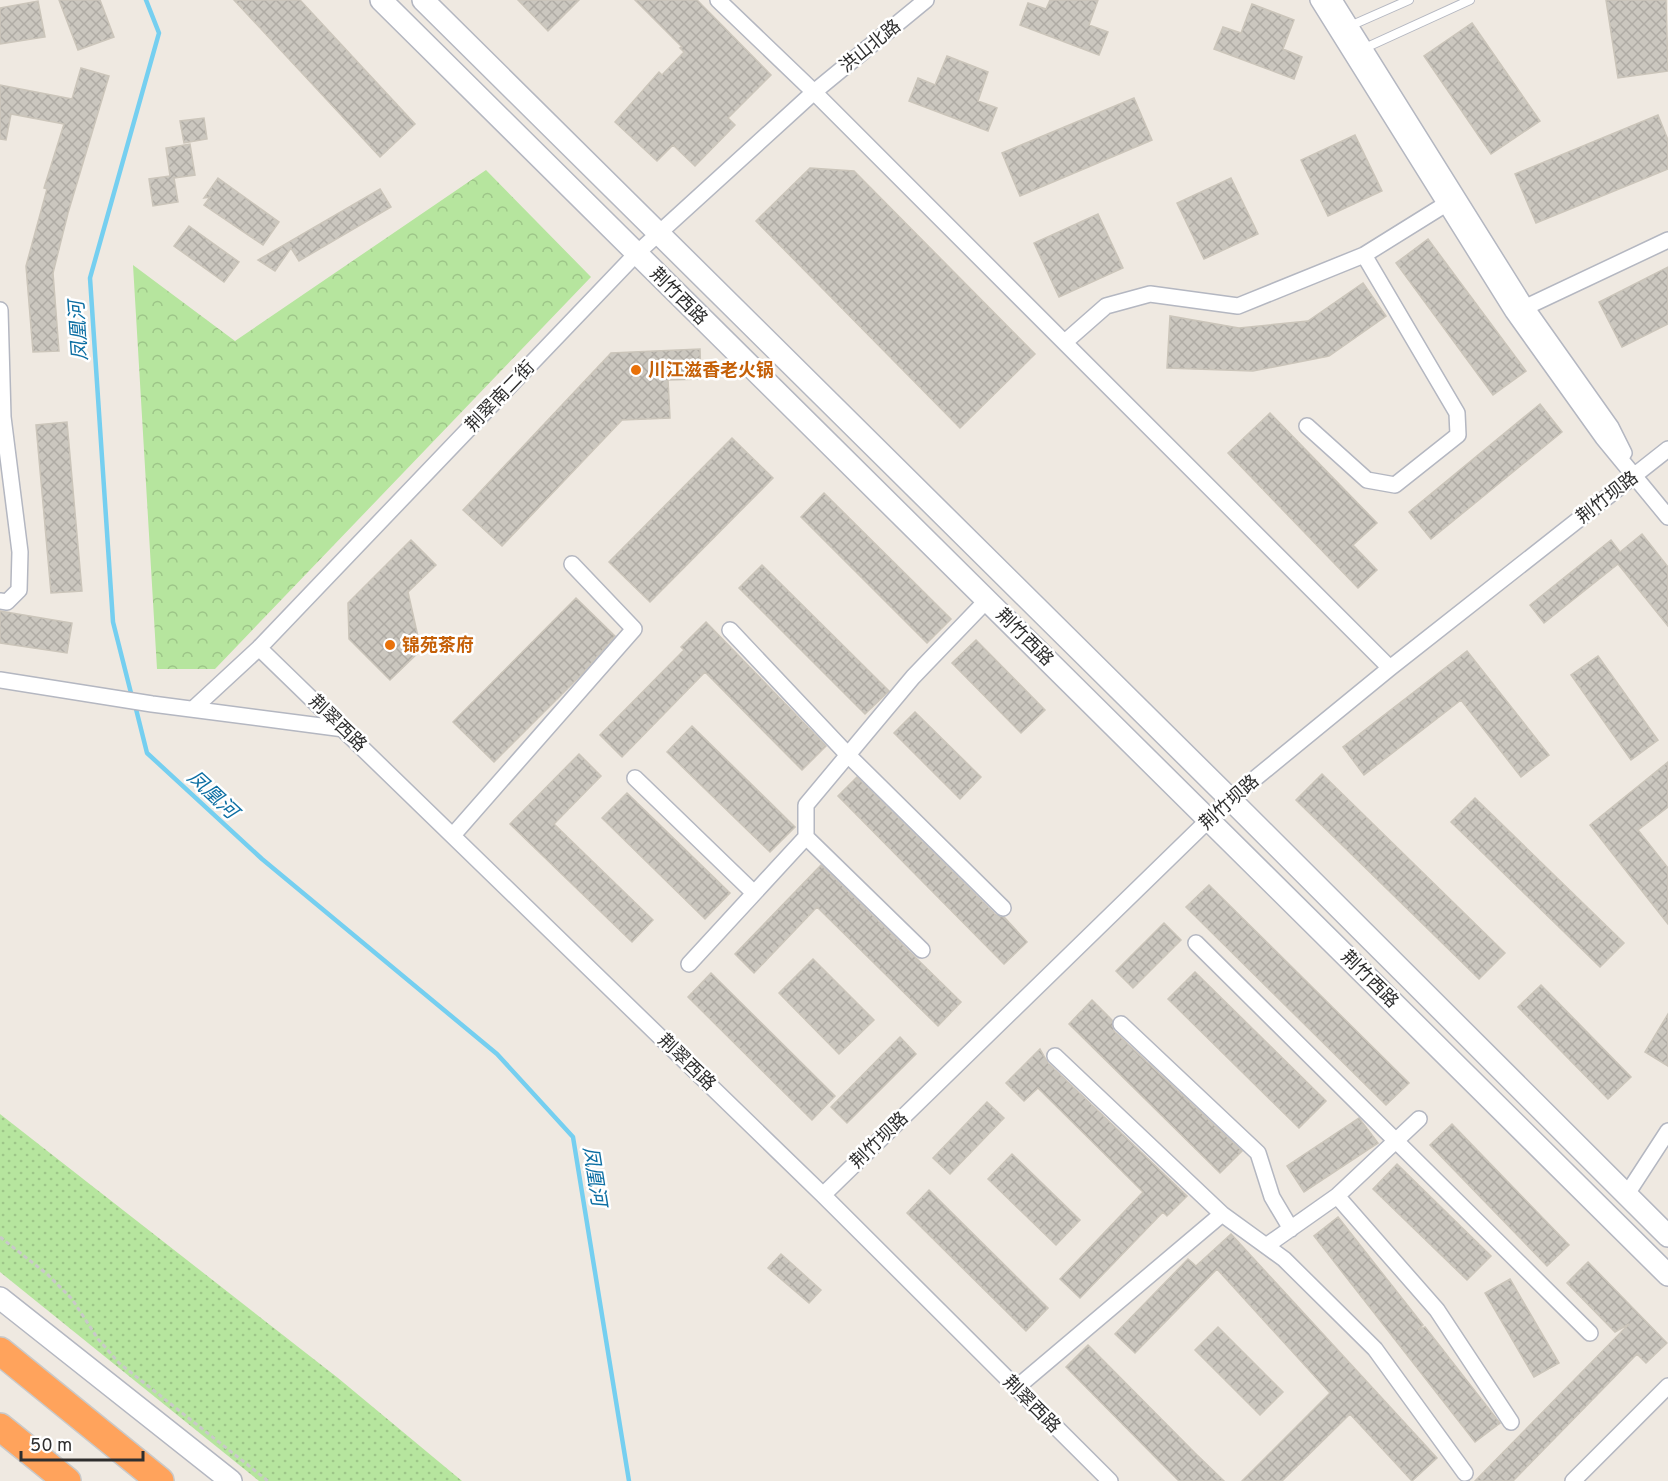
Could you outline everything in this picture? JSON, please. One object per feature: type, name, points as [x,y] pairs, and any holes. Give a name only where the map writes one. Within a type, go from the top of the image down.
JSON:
[{"type":"highway","points":[[0,1351],[160,1481]]},
{"type":"highway","points":[[0,1427],[67,1481]]},
{"type":"main road","name":"荆竹西路","points":[[381,0],[1668,1275]]},
{"type":"main road","name":"荆竹西路","points":[[423,0],[1668,1236]]},
{"type":"main road","points":[[0,1298],[231,1481]]},
{"type":"street","points":[[718,0],[814,92],[1390,668]]},
{"type":"street","name":"洪山北路","points":[[814,92],[926,0]]},
{"type":"street","points":[[1318,0],[1451,201],[1611,427],[1635,474]]},
{"type":"street","points":[[1334,0],[1365,48],[1514,312],[1603,438],[1635,474],[1668,517]]},
{"type":"street","name":"荆翠南二街","points":[[193,709],[259,648],[636,254],[814,92]]},
{"type":"street","points":[[1065,342],[1106,306],[1150,294],[1238,306],[1364,255],[1451,201]]},
{"type":"street","points":[[1526,307],[1668,240]]},
{"type":"street","points":[[1307,426],[1367,480],[1395,485],[1458,435],[1457,413],[1364,255]]},
{"type":"street","points":[[0,310],[3,417],[20,552],[19,590],[7,602],[0,601]]},
{"type":"street","name":"荆竹坝路","points":[[823,1195],[1230,799],[1390,668],[1668,449]]},
{"type":"street","points":[[454,834],[634,629],[572,564]]},
{"type":"street","points":[[689,964],[806,837],[806,805],[913,676],[987,599]]},
{"type":"street","points":[[730,630],[848,755],[1003,908]]},
{"type":"street","name":"荆翠西路","points":[[259,648],[454,834],[823,1195],[1110,1481]]},
{"type":"street","points":[[0,680],[152,704],[344,729]]},
{"type":"street","points":[[635,778],[754,893]]},
{"type":"street","points":[[806,837],[922,950]]},
{"type":"street","points":[[1196,943],[1590,1333]]},
{"type":"street","points":[[1121,1024],[1258,1153],[1272,1197],[1291,1229]]},
{"type":"street","points":[[1055,1056],[1222,1214],[1284,1259],[1375,1349],[1465,1473]]},
{"type":"street","points":[[1266,1246],[1337,1196],[1419,1119]]},
{"type":"street","points":[[1628,1194],[1668,1131]]},
{"type":"street","points":[[1337,1196],[1437,1310],[1512,1422]]},
{"type":"street","points":[[1016,1388],[1222,1214]]},
{"type":"street","points":[[1573,1481],[1668,1386]]},
{"type":"lane","points":[[1350,26],[1409,0]]},
{"type":"lane","points":[[1365,48],[1470,0]]},
{"type":"path","points":[[0,1237],[47,1274],[72,1299],[98,1339],[119,1363],[268,1481]]},
{"type":"green space","points":[[486,170],[591,277],[215,669],[157,669],[133,265],[235,341]]},
{"type":"green space","points":[[0,1114],[338,1378],[462,1481],[259,1481],[0,1272]]},
{"type":"building","points":[[59,0],[100,0],[114,37],[78,50]]},
{"type":"building","points":[[234,0],[300,0],[415,124],[380,157]]},
{"type":"building","points":[[518,0],[579,0],[548,31]]},
{"type":"building","points":[[635,0],[697,0],[771,75],[728,118],[735,125],[695,166],[673,145],[657,161],[615,122],[659,72],[662,75],[684,52],[680,48],[682,47]]},
{"type":"building","points":[[1050,0],[1098,0],[1089,25],[1108,32],[1099,55],[1020,25],[1028,3],[1046,9]]},
{"type":"building","points":[[1606,0],[1666,0],[1668,71],[1618,78]]},
{"type":"building","points":[[38,1],[45,37],[0,44],[0,8]]},
{"type":"building","points":[[1252,4],[1294,20],[1283,49],[1302,57],[1294,79],[1214,49],[1223,27],[1241,33]]},
{"type":"building","points":[[1472,23],[1540,121],[1491,154],[1424,56]]},
{"type":"building","points":[[947,56],[988,72],[978,101],[997,108],[988,131],[909,101],[918,78],[935,85]]},
{"type":"building","points":[[81,68],[109,76],[68,213],[53,273],[59,351],[33,352],[26,266],[47,189],[44,188],[64,124],[11,114],[6,140],[0,139],[0,85],[72,99]]},
{"type":"building","points":[[1134,98],[1152,140],[1020,196],[1002,153]]},
{"type":"building","points":[[1658,115],[1668,140],[1668,169],[1536,223],[1515,174]]},
{"type":"building","points":[[204,118],[207,139],[184,143],[180,121]]},
{"type":"building","points":[[1355,135],[1382,191],[1328,216],[1301,160]]},
{"type":"building","points":[[190,144],[195,175],[174,178],[178,202],[153,206],[149,179],[170,176],[166,148]]},
{"type":"building","points":[[810,168],[854,171],[1035,354],[960,428],[756,221]]},
{"type":"building","points":[[218,178],[279,222],[263,245],[204,205],[210,197],[204,198]]},
{"type":"building","points":[[1231,178],[1258,234],[1204,259],[1177,203]]},
{"type":"building","points":[[380,189],[391,207],[299,261],[291,248],[275,271],[258,260]]},
{"type":"building","points":[[1098,214],[1123,268],[1059,297],[1034,243]]},
{"type":"building","points":[[189,226],[239,262],[224,282],[174,246]]},
{"type":"building","points":[[1428,239],[1526,371],[1493,395],[1396,263]]},
{"type":"building","points":[[1668,267],[1668,324],[1622,347],[1599,302]]},
{"type":"building","points":[[1363,283],[1386,316],[1329,356],[1253,371],[1167,368],[1170,316],[1239,328],[1308,321]]},
{"type":"building","points":[[700,349],[701,379],[668,380],[670,418],[622,420],[502,546],[463,510],[611,353]]},
{"type":"building","points":[[1540,404],[1562,432],[1431,539],[1409,512]]},
{"type":"building","points":[[1270,413],[1377,523],[1353,545],[1377,570],[1358,588],[1228,453]]},
{"type":"building","points":[[67,422],[82,591],[51,593],[36,425]]},
{"type":"building","points":[[732,438],[773,478],[650,602],[609,562]]},
{"type":"building","points":[[824,493],[951,619],[927,643],[801,517]]},
{"type":"building","points":[[1642,534],[1668,567],[1668,626],[1618,564],[1544,623],[1530,605],[1611,540],[1620,552]]},
{"type":"building","points":[[411,540],[436,565],[408,592],[421,650],[390,680],[349,639],[348,603]]},
{"type":"building","points":[[762,565],[889,691],[865,714],[739,588]]},
{"type":"building","points":[[576,598],[615,636],[581,675],[494,762],[453,722]]},
{"type":"building","points":[[0,611],[72,623],[67,653],[0,643]]},
{"type":"building","points":[[706,622],[826,746],[802,770],[705,672],[622,757],[600,735],[684,650],[681,647]]},
{"type":"building","points":[[976,640],[1045,710],[1021,733],[952,663]]},
{"type":"building","points":[[1467,651],[1549,755],[1521,777],[1461,700],[1364,775],[1343,747]]},
{"type":"building","points":[[1598,656],[1658,740],[1631,760],[1571,675]]},
{"type":"building","points":[[915,712],[981,777],[960,799],[894,733]]},
{"type":"building","points":[[692,726],[795,827],[770,852],[667,752]]},
{"type":"building","points":[[579,754],[601,776],[554,824],[653,920],[632,942],[510,824]]},
{"type":"building","points":[[1668,762],[1668,807],[1638,830],[1668,868],[1668,924],[1590,825]]},
{"type":"building","points":[[1322,774],[1505,953],[1479,979],[1296,800]]},
{"type":"building","points":[[857,777],[996,915],[1004,917],[1027,942],[1004,964],[838,796]]},
{"type":"building","points":[[627,793],[730,893],[705,919],[602,818]]},
{"type":"building","points":[[1475,798],[1624,943],[1600,967],[1451,822]]},
{"type":"building","points":[[821,865],[961,1002],[938,1026],[817,907],[754,973],[735,954]]},
{"type":"building","points":[[1209,885],[1409,1083],[1386,1105],[1186,907]]},
{"type":"building","points":[[1164,923],[1181,940],[1133,988],[1116,971]]},
{"type":"building","points":[[813,959],[874,1020],[839,1054],[779,993]]},
{"type":"building","points":[[1195,972],[1326,1101],[1299,1128],[1168,999]]},
{"type":"building","points":[[711,973],[835,1096],[812,1120],[688,997]]},
{"type":"building","points":[[1541,985],[1631,1077],[1608,1099],[1518,1007]]},
{"type":"building","points":[[1092,1000],[1112,1020],[1114,1031],[1242,1151],[1220,1173],[1069,1024]]},
{"type":"building","points":[[1668,1014],[1668,1066],[1645,1052]]},
{"type":"building","points":[[900,1037],[916,1054],[847,1123],[831,1107]]},
{"type":"building","points":[[1040,1049],[1048,1063],[1187,1196],[1167,1216],[1163,1212],[1080,1298],[1060,1279],[1143,1192],[1038,1088],[1024,1101],[1006,1083]]},
{"type":"building","points":[[987,1102],[1004,1118],[950,1174],[933,1158]]},
{"type":"building","points":[[1359,1118],[1378,1143],[1304,1192],[1287,1166]]},
{"type":"building","points":[[1452,1124],[1569,1245],[1547,1266],[1430,1145]]},
{"type":"building","points":[[1012,1154],[1080,1220],[1056,1245],[988,1179]]},
{"type":"building","points":[[1397,1164],[1491,1256],[1467,1280],[1373,1189]]},
{"type":"building","points":[[929,1190],[1048,1308],[1026,1331],[907,1213]]},
{"type":"building","points":[[1338,1217],[1423,1325],[1418,1330],[1425,1327],[1500,1423],[1475,1442],[1314,1236]]},
{"type":"building","points":[[1231,1234],[1437,1458],[1412,1481],[1350,1414],[1282,1481],[1242,1481],[1330,1393],[1217,1269],[1135,1353],[1115,1334],[1188,1259],[1196,1266]]},
{"type":"building","points":[[781,1254],[821,1290],[809,1303],[768,1268]]},
{"type":"building","points":[[1588,1262],[1667,1343],[1646,1363],[1637,1354],[1513,1481],[1475,1481],[1629,1324],[1615,1332],[1567,1283]]},
{"type":"building","points":[[1510,1279],[1559,1363],[1534,1377],[1485,1293]]},
{"type":"building","points":[[1218,1327],[1283,1392],[1260,1415],[1195,1350]]},
{"type":"building","points":[[1088,1345],[1224,1481],[1179,1481],[1066,1367]]},
{"type":"waterway","name":"凤凰河","points":[[132,697],[113,622],[90,278],[159,33],[146,0]]},
{"type":"waterway","name":"凤凰河","points":[[135,705],[147,753],[262,859],[497,1054],[573,1137],[629,1481]]},
{"type":"place","name":"川江滋香老火锅","points":[[636,370]]},
{"type":"place","name":"锦苑茶府","points":[[390,645]]}]
